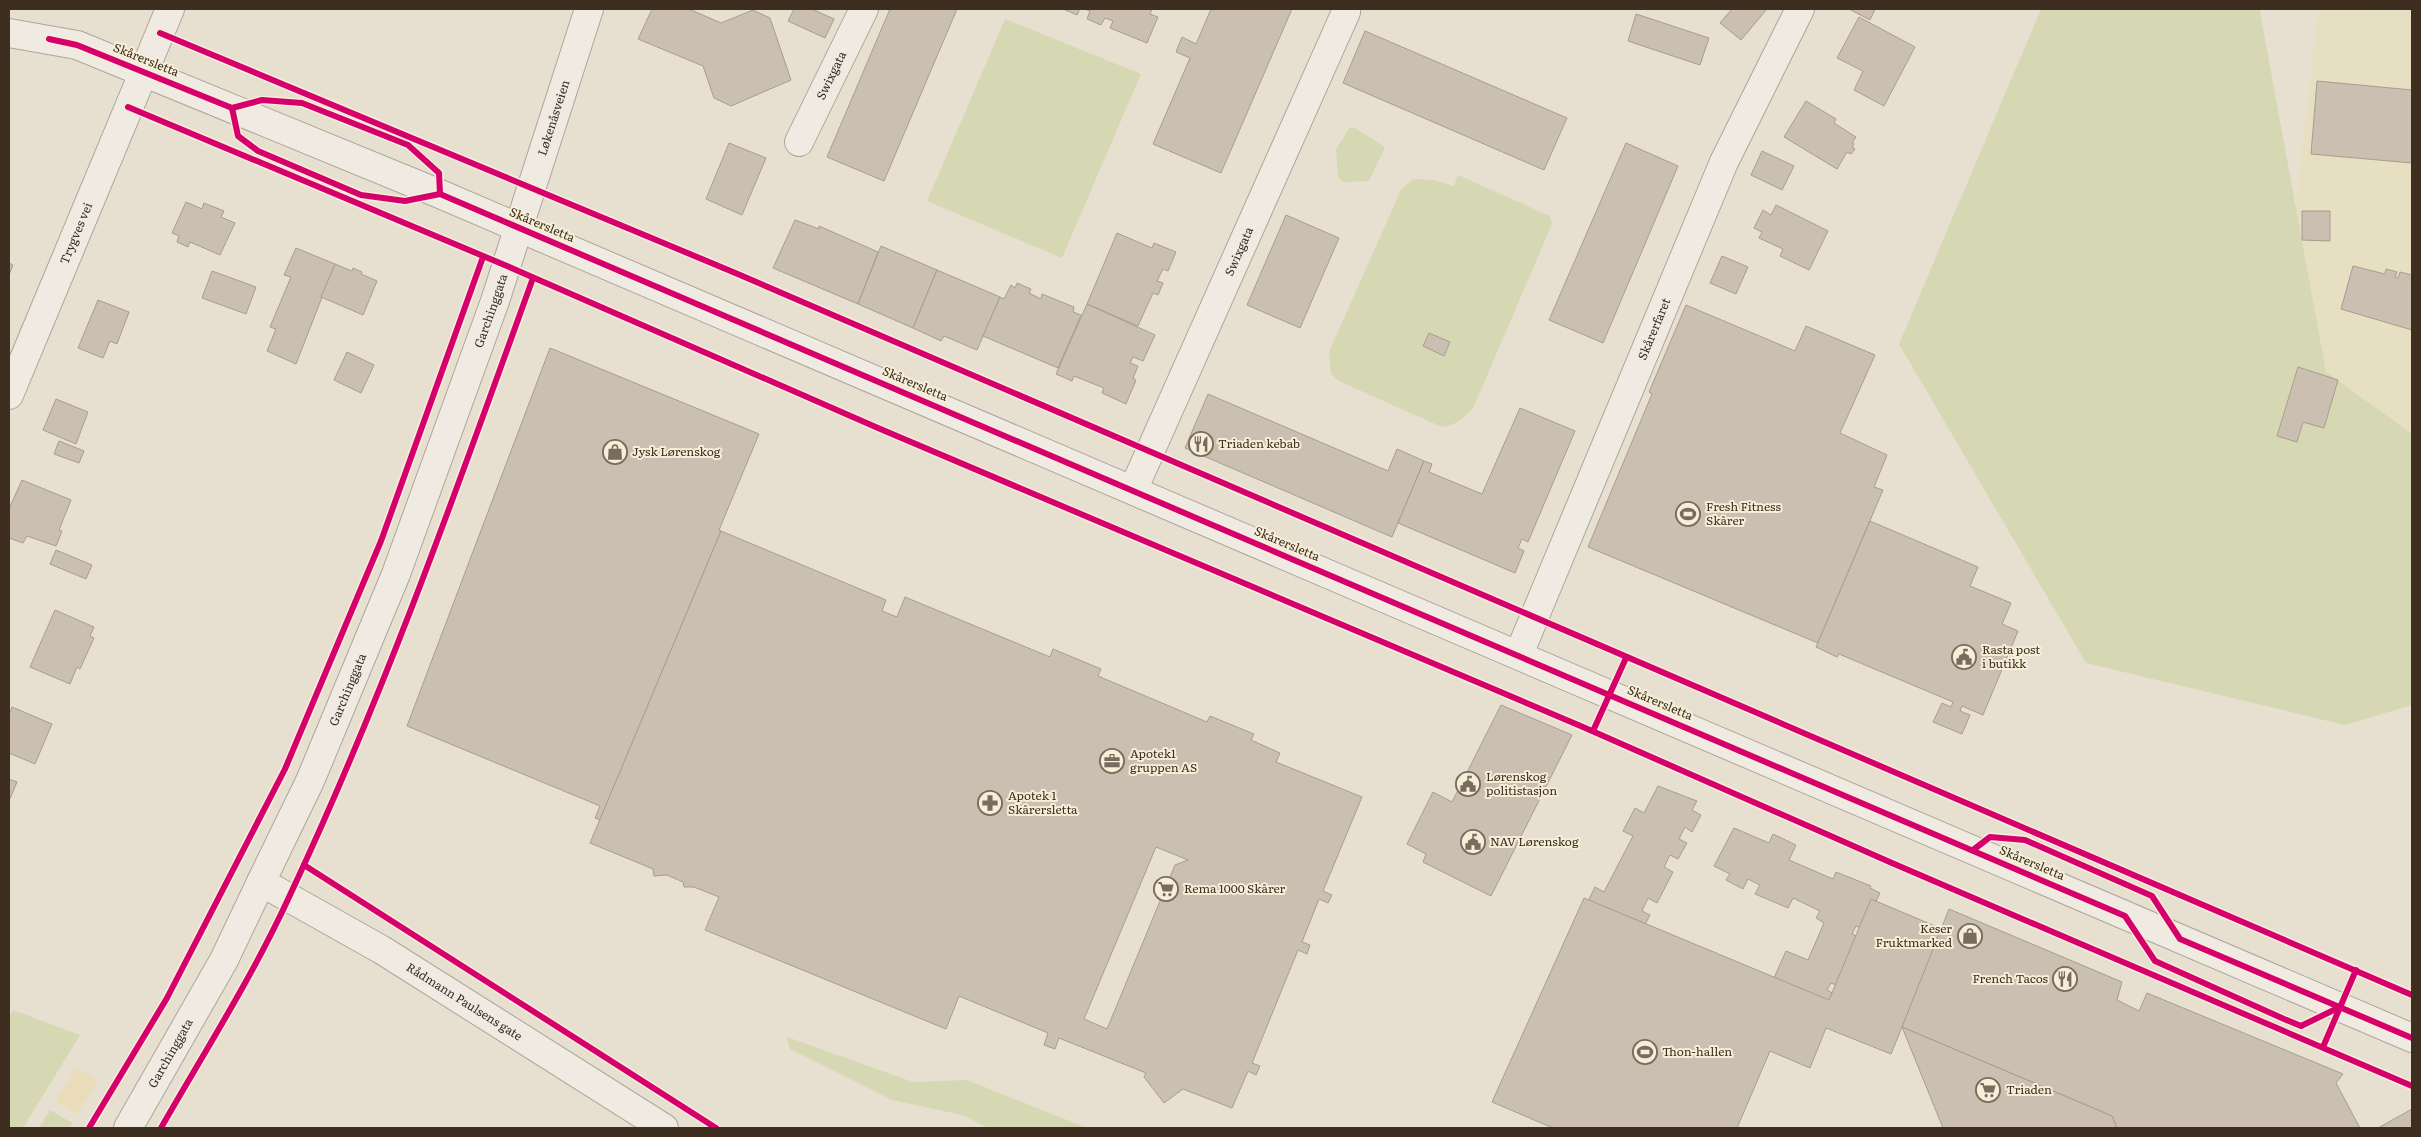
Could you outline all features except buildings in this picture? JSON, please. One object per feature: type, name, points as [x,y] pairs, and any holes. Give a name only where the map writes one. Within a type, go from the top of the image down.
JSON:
[{"type":"street","name":"Trygves vei","points":[[9,395],[170,9]]},
{"type":"street","name":"Løkenåsveien","points":[[519,228],[589,9]]},
{"type":"street","name":"Swixgata","points":[[799,142],[864,9]]},
{"type":"street","name":"Skårerfaret","points":[[1519,654],[1724,162],[1800,9]]},
{"type":"street","name":"Swixgata","points":[[1133,490],[1346,12]]},
{"type":"street","name":"Skårersletta","points":[[9,33],[77,45],[144,71],[519,228],[1519,654],[2412,1038]]},
{"type":"street","name":"Garchinggata","points":[[128,1128],[224,960],[310,781],[396,574],[473,364],[519,228]]},
{"type":"street","name":"Rådmann Paulsens gate","points":[[262,882],[382,950],[664,1128]]},
{"type":"shaded area","points":[[2318,9],[2412,11],[2412,445],[2269,440]]},
{"type":"green space","points":[[2041,9],[2261,9],[2260,12],[2326,372],[2412,434],[2412,705],[2345,725],[2086,663],[1899,344]]},
{"type":"green space","points":[[1005,19],[1141,74],[1062,258],[927,201]]},
{"type":"green space","points":[[1349,128],[1355,128],[1385,147],[1369,181],[1344,182],[1338,177],[1336,150]]},
{"type":"green space","points":[[1458,175],[1550,216],[1552,224],[1474,406],[1460,420],[1452,425],[1442,427],[1339,381],[1331,374],[1329,352],[1401,190],[1413,179],[1434,180],[1454,186]]},
{"type":"green space","points":[[13,1010],[80,1035],[23,1128],[9,1128],[9,1018]]},
{"type":"green space","points":[[787,1037],[913,1082],[967,1080],[1087,1128],[989,1128],[962,1115],[892,1100],[790,1049]]},
{"type":"green space","points":[[50,1110],[72,1123],[69,1128],[39,1128]]},
{"type":"sand","points":[[76,1068],[98,1080],[77,1114],[56,1102]]},
{"type":"cycle path","points":[[160,33],[733,272],[2412,995]]},
{"type":"cycle path","points":[[49,39],[77,45],[232,108]]},
{"type":"cycle path","points":[[232,108],[262,100],[302,103],[408,145],[439,173],[440,194]]},
{"type":"cycle path","points":[[128,107],[507,266],[878,428],[1583,727],[1892,863],[2412,1086]]},
{"type":"cycle path","points":[[232,108],[238,136],[258,151],[361,195],[405,201],[440,194]]},
{"type":"cycle path","points":[[440,194],[2125,916],[2155,961],[2284,1019],[2301,1026],[2340,1007]]},
{"type":"cycle path","points":[[89,1128],[167,998],[285,769],[381,541],[483,257]]},
{"type":"cycle path","points":[[161,1128],[228,1013],[276,925],[324,820],[419,590],[533,278]]},
{"type":"cycle path","points":[[1593,731],[1626,658]]},
{"type":"cycle path","points":[[1973,850],[1990,837],[2025,840],[2152,896],[2180,939],[2412,1038]]},
{"type":"cycle path","points":[[304,865],[716,1128]]},
{"type":"cycle path","points":[[2323,1047],[2356,970]]},
{"type":"place","name":"Triaden kebab","points":[[1201,444]]},
{"type":"place","name":"Jysk Lørenskog","points":[[615,452]]},
{"type":"place","name":"Fresh Fitness Skårer","points":[[1688,514]]},
{"type":"place","name":"Rasta post i butikk","points":[[1964,657]]},
{"type":"place","name":"Apotek1 gruppen AS","points":[[1112,761]]},
{"type":"place","name":"Lørenskog politistasjon","points":[[1468,784]]},
{"type":"place","name":"Apotek 1 Skårersletta","points":[[990,803]]},
{"type":"place","name":"NAV Lørenskog","points":[[1473,842]]},
{"type":"place","name":"Rema 1000 Skårer","points":[[1166,889]]},
{"type":"place","name":"Keser Fruktmarked","points":[[1970,936]]},
{"type":"place","name":"French Tacos","points":[[2065,979]]},
{"type":"place","name":"Thon-hallen","points":[[1645,1052]]},
{"type":"place","name":"Triaden","points":[[1988,1090]]}]
